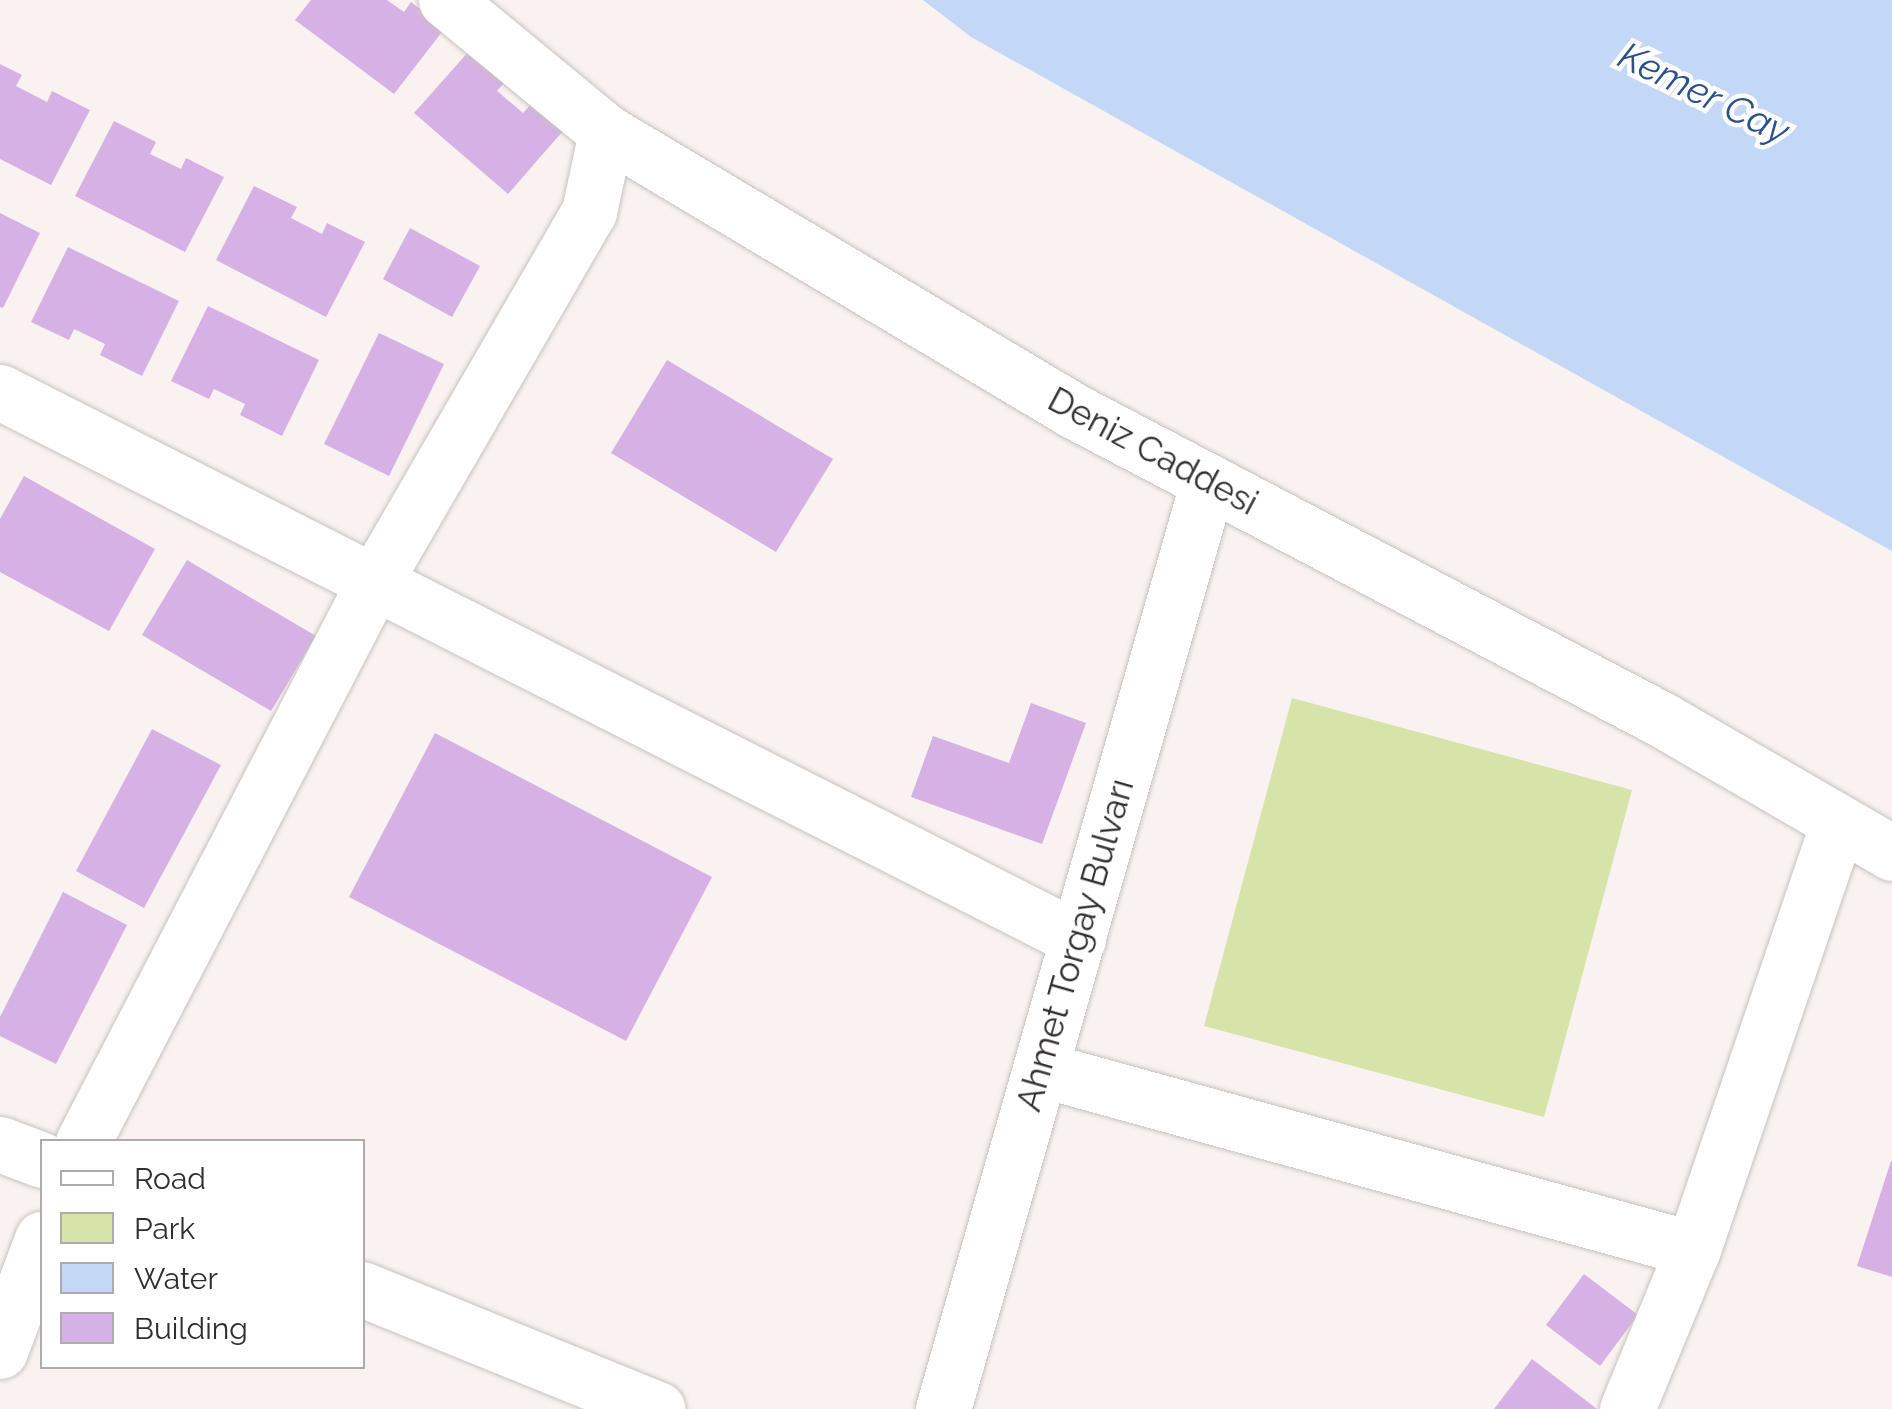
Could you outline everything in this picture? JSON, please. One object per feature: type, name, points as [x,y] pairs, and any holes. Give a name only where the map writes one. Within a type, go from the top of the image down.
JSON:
[{"type":"street","name":"Deniz Caddesi","points":[[446,0],[606,132],[1074,411],[1661,719],[1892,853]]},
{"type":"street","points":[[85,1139],[373,584],[589,212],[606,132]]},
{"type":"street","points":[[0,392],[1078,939]]},
{"type":"street","name":"Ahmet Torgay Bulvarı","points":[[943,1409],[1208,481]]},
{"type":"street","points":[[1627,1409],[1693,1249],[1838,822]]},
{"type":"street","points":[[1040,1069],[1693,1249]]},
{"type":"street","points":[[0,1144],[40,1159]]},
{"type":"street","points":[[0,1351],[40,1243]]},
{"type":"street","points":[[365,1290],[658,1409]]},
{"type":"green space","points":[[1292,698],[1632,790],[1544,1117],[1204,1026]]},
{"type":"water","name":"Kemer Cay","points":[[923,0],[1892,0],[1892,551],[971,37]]},
{"type":"building","points":[[311,0],[387,0],[404,12],[411,2],[445,28],[394,94],[295,20]]},
{"type":"building","points":[[470,50],[505,82],[497,91],[523,113],[531,104],[563,131],[508,194],[414,113]]},
{"type":"building","points":[[0,64],[22,75],[16,86],[47,102],[52,91],[90,110],[51,185],[0,159]]},
{"type":"building","points":[[114,121],[156,142],[150,154],[181,169],[186,158],[224,177],[185,252],[75,196]]},
{"type":"building","points":[[254,186],[297,207],[291,218],[322,234],[327,223],[365,242],[326,317],[216,260]]},
{"type":"building","points":[[0,213],[40,233],[3,308],[0,307]]},
{"type":"building","points":[[410,228],[480,266],[452,317],[383,279]]},
{"type":"building","points":[[68,247],[179,301],[142,376],[100,355],[105,344],[74,329],[69,340],[31,322]]},
{"type":"building","points":[[208,306],[319,360],[282,436],[240,415],[245,404],[214,389],[209,399],[171,381]]},
{"type":"building","points":[[379,333],[444,364],[389,476],[324,444]]},
{"type":"building","points":[[667,360],[833,459],[776,552],[611,453]]},
{"type":"building","points":[[24,476],[155,549],[109,631],[0,572],[0,519]]},
{"type":"building","points":[[187,560],[316,636],[271,711],[142,635]]},
{"type":"building","points":[[1031,703],[1086,723],[1042,844],[911,797],[933,736],[1009,763]]},
{"type":"building","points":[[152,729],[221,765],[144,908],[76,871]]},
{"type":"building","points":[[435,733],[712,877],[626,1041],[349,897]]},
{"type":"building","points":[[63,892],[127,925],[56,1064],[0,1036],[0,1017]]},
{"type":"building","points":[[1892,1161],[1892,1277],[1857,1266]]},
{"type":"building","points":[[1584,1274],[1638,1315],[1600,1366],[1546,1325]]},
{"type":"building","points":[[1532,1359],[1597,1409],[1494,1409]]}]
